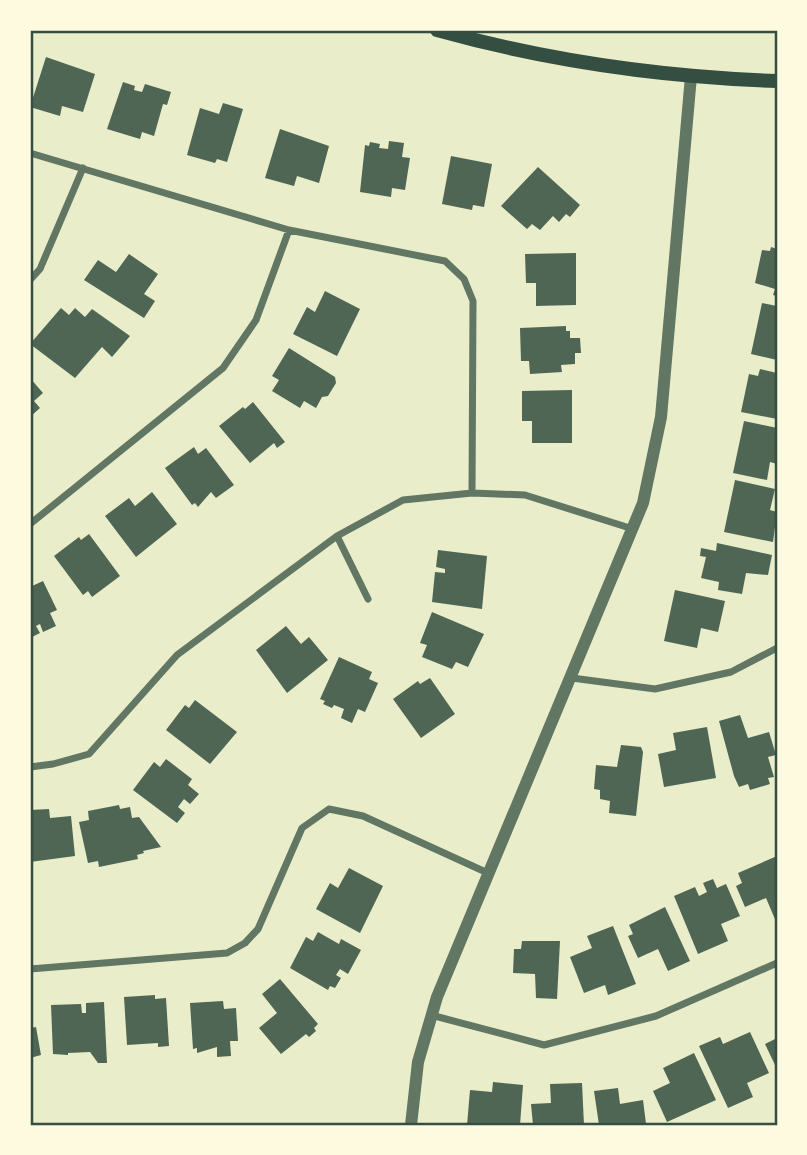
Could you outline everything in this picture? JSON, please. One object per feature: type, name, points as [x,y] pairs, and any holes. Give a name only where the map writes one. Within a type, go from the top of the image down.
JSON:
[{"type":"main road","points":[[437,30],[549,57],[691,76],[777,81]]},
{"type":"street","points":[[411,1125],[418,1062],[431,1015],[634,529],[651,471],[661,417],[691,76]]},
{"type":"street","points":[[30,153],[289,230],[445,261],[464,279],[473,301],[472,493]]},
{"type":"street","points":[[30,280],[40,269],[83,168]]},
{"type":"street","points":[[30,524],[223,368],[256,320],[289,230]]},
{"type":"street","points":[[30,767],[89,754],[177,655],[337,536],[403,500],[472,493],[524,495],[634,529]]},
{"type":"street","points":[[337,536],[368,599]]},
{"type":"street","points":[[572,677],[655,689],[731,672],[777,648]]},
{"type":"street","points":[[30,969],[227,953],[245,943],[258,929],[302,828],[329,809],[363,816],[490,874]]},
{"type":"street","points":[[431,1015],[544,1045],[656,1016],[777,963]]},
{"type":"building","points":[[46,57],[95,74],[83,112],[62,106],[60,116],[30,107]]},
{"type":"building","points":[[123,82],[142,92],[145,84],[171,92],[167,105],[163,104],[154,136],[142,132],[140,139],[107,129]]},
{"type":"building","points":[[223,103],[243,109],[227,162],[217,159],[215,163],[187,155],[200,108],[219,114]]},
{"type":"building","points":[[280,129],[329,146],[319,183],[297,176],[294,186],[265,178]]},
{"type":"building","points":[[389,141],[404,143],[402,157],[410,158],[405,190],[392,188],[391,197],[360,192],[365,145],[369,146],[370,142],[380,144],[379,148],[388,149]]},
{"type":"building","points":[[451,156],[492,164],[484,207],[473,205],[472,210],[442,204]]},
{"type":"building","points":[[538,167],[580,205],[570,217],[566,214],[559,222],[553,216],[540,230],[532,224],[527,229],[501,206]]},
{"type":"building","points":[[771,247],[777,249],[777,296],[773,295],[775,289],[755,283],[762,250],[770,251]]},
{"type":"building","points":[[576,253],[576,305],[536,306],[536,283],[526,283],[525,254]]},
{"type":"building","points":[[129,254],[158,274],[144,294],[155,301],[144,318],[84,280],[98,260],[116,272]]},
{"type":"building","points":[[325,291],[360,309],[337,356],[293,334],[307,307],[315,312]]},
{"type":"building","points":[[762,303],[777,306],[777,360],[751,354]]},
{"type":"building","points":[[61,308],[69,315],[75,308],[85,317],[92,309],[130,336],[112,357],[102,347],[75,378],[30,344]]},
{"type":"building","points":[[566,326],[566,331],[570,331],[570,338],[580,338],[581,353],[575,353],[575,364],[561,365],[562,372],[530,374],[529,361],[521,361],[520,328]]},
{"type":"building","points":[[289,348],[335,377],[336,383],[328,396],[322,397],[316,408],[304,401],[300,408],[272,391],[279,380],[272,376]]},
{"type":"building","points":[[760,369],[777,373],[777,419],[741,412],[749,374],[758,376]]},
{"type":"building","points":[[30,378],[43,393],[34,401],[40,408],[30,417]]},
{"type":"building","points":[[572,390],[572,443],[532,443],[532,421],[522,421],[522,391]]},
{"type":"building","points":[[253,402],[285,442],[277,448],[274,443],[250,463],[219,426]]},
{"type":"building","points":[[744,421],[777,428],[777,464],[770,462],[767,480],[733,473]]},
{"type":"building","points":[[194,447],[198,454],[206,448],[234,485],[216,498],[211,492],[198,507],[195,503],[192,505],[165,468]]},
{"type":"building","points":[[735,480],[775,489],[770,510],[777,512],[773,542],[724,532]]},
{"type":"building","points":[[152,492],[177,524],[136,557],[105,516],[129,498],[135,506]]},
{"type":"building","points":[[89,534],[120,576],[92,597],[88,591],[83,595],[54,556],[79,537],[81,540]]},
{"type":"building","points":[[717,543],[772,555],[768,575],[746,573],[742,594],[718,590],[719,582],[701,578],[706,557],[700,556],[701,548],[716,551]]},
{"type":"building","points":[[438,550],[487,556],[482,609],[432,602],[435,572],[445,573],[445,569],[436,567]]},
{"type":"building","points":[[43,581],[57,610],[50,613],[56,626],[43,632],[40,624],[36,626],[40,633],[30,638],[30,587]]},
{"type":"building","points":[[675,590],[725,601],[718,632],[701,628],[697,648],[664,641]]},
{"type":"building","points":[[432,612],[484,634],[468,667],[456,662],[452,669],[422,657],[427,645],[420,643]]},
{"type":"building","points":[[286,626],[301,644],[309,637],[328,660],[287,693],[256,650]]},
{"type":"building","points":[[339,657],[372,672],[369,679],[378,683],[365,712],[358,709],[352,723],[341,718],[344,709],[334,705],[332,708],[323,704],[325,701],[320,699]]},
{"type":"building","points":[[430,678],[455,714],[421,738],[393,699],[418,681],[420,684]]},
{"type":"building","points":[[195,700],[237,732],[210,764],[166,730],[185,705],[189,708]]},
{"type":"building","points":[[740,715],[748,738],[769,732],[776,755],[768,757],[774,777],[768,778],[770,784],[750,790],[748,784],[739,787],[734,776],[719,721]]},
{"type":"building","points":[[707,727],[716,778],[664,787],[658,754],[676,750],[673,733]]},
{"type":"building","points":[[621,745],[641,747],[643,752],[636,816],[609,813],[610,801],[600,799],[600,790],[594,789],[596,765],[617,767]]},
{"type":"building","points":[[166,759],[192,779],[188,785],[199,794],[190,804],[184,799],[178,807],[185,813],[177,823],[133,790],[154,762],[160,767]]},
{"type":"building","points":[[119,805],[120,809],[130,807],[132,818],[139,817],[161,847],[143,851],[144,853],[137,855],[138,859],[99,867],[98,861],[88,863],[79,822],[89,820],[88,811]]},
{"type":"building","points":[[49,809],[50,818],[71,816],[75,856],[30,862],[30,810]]},
{"type":"building","points":[[777,856],[777,924],[766,898],[745,907],[736,886],[742,883],[738,873]]},
{"type":"building","points":[[349,868],[383,886],[360,933],[316,909],[330,883],[338,888]]},
{"type":"building","points":[[713,879],[717,888],[726,884],[740,916],[721,924],[728,941],[698,954],[674,896],[695,887],[699,896],[707,892],[703,883]]},
{"type":"building","points":[[665,907],[690,961],[668,971],[658,949],[638,958],[628,936],[633,934],[629,925]]},
{"type":"building","points":[[613,926],[636,984],[608,995],[605,985],[584,993],[570,957],[592,948],[587,936]]},
{"type":"building","points":[[318,932],[339,944],[341,939],[361,950],[348,974],[340,969],[336,975],[341,978],[335,988],[330,986],[328,990],[290,968],[306,937],[313,941]]},
{"type":"building","points":[[522,941],[560,941],[557,999],[536,998],[535,974],[513,973],[514,949],[521,949]]},
{"type":"building","points":[[280,979],[318,1024],[314,1028],[316,1031],[309,1037],[306,1034],[281,1054],[259,1028],[277,1013],[262,994]]},
{"type":"building","points":[[155,995],[155,999],[166,998],[169,1046],[158,1047],[158,1043],[127,1045],[124,997]]},
{"type":"building","points":[[223,1001],[224,1009],[236,1008],[238,1041],[230,1041],[231,1056],[217,1057],[217,1047],[197,1053],[197,1048],[193,1049],[190,1003]]},
{"type":"building","points":[[104,1002],[107,1063],[98,1063],[90,1052],[53,1054],[51,1005],[81,1004],[82,1013],[86,1013],[86,1003]]},
{"type":"building","points":[[36,1027],[41,1055],[30,1058],[30,1028]]},
{"type":"building","points":[[750,1032],[769,1073],[747,1083],[753,1097],[728,1108],[699,1046],[720,1037],[723,1044]]},
{"type":"building","points":[[777,1038],[777,1064],[775,1065],[765,1044]]},
{"type":"building","points":[[694,1053],[716,1100],[667,1122],[653,1091],[670,1083],[663,1068]]},
{"type":"building","points":[[493,1082],[523,1085],[520,1125],[467,1125],[470,1090],[492,1092]]},
{"type":"building","points":[[582,1083],[584,1125],[533,1125],[531,1104],[551,1103],[550,1084]]},
{"type":"building","points":[[618,1088],[620,1104],[643,1100],[646,1124],[599,1125],[594,1091]]}]
